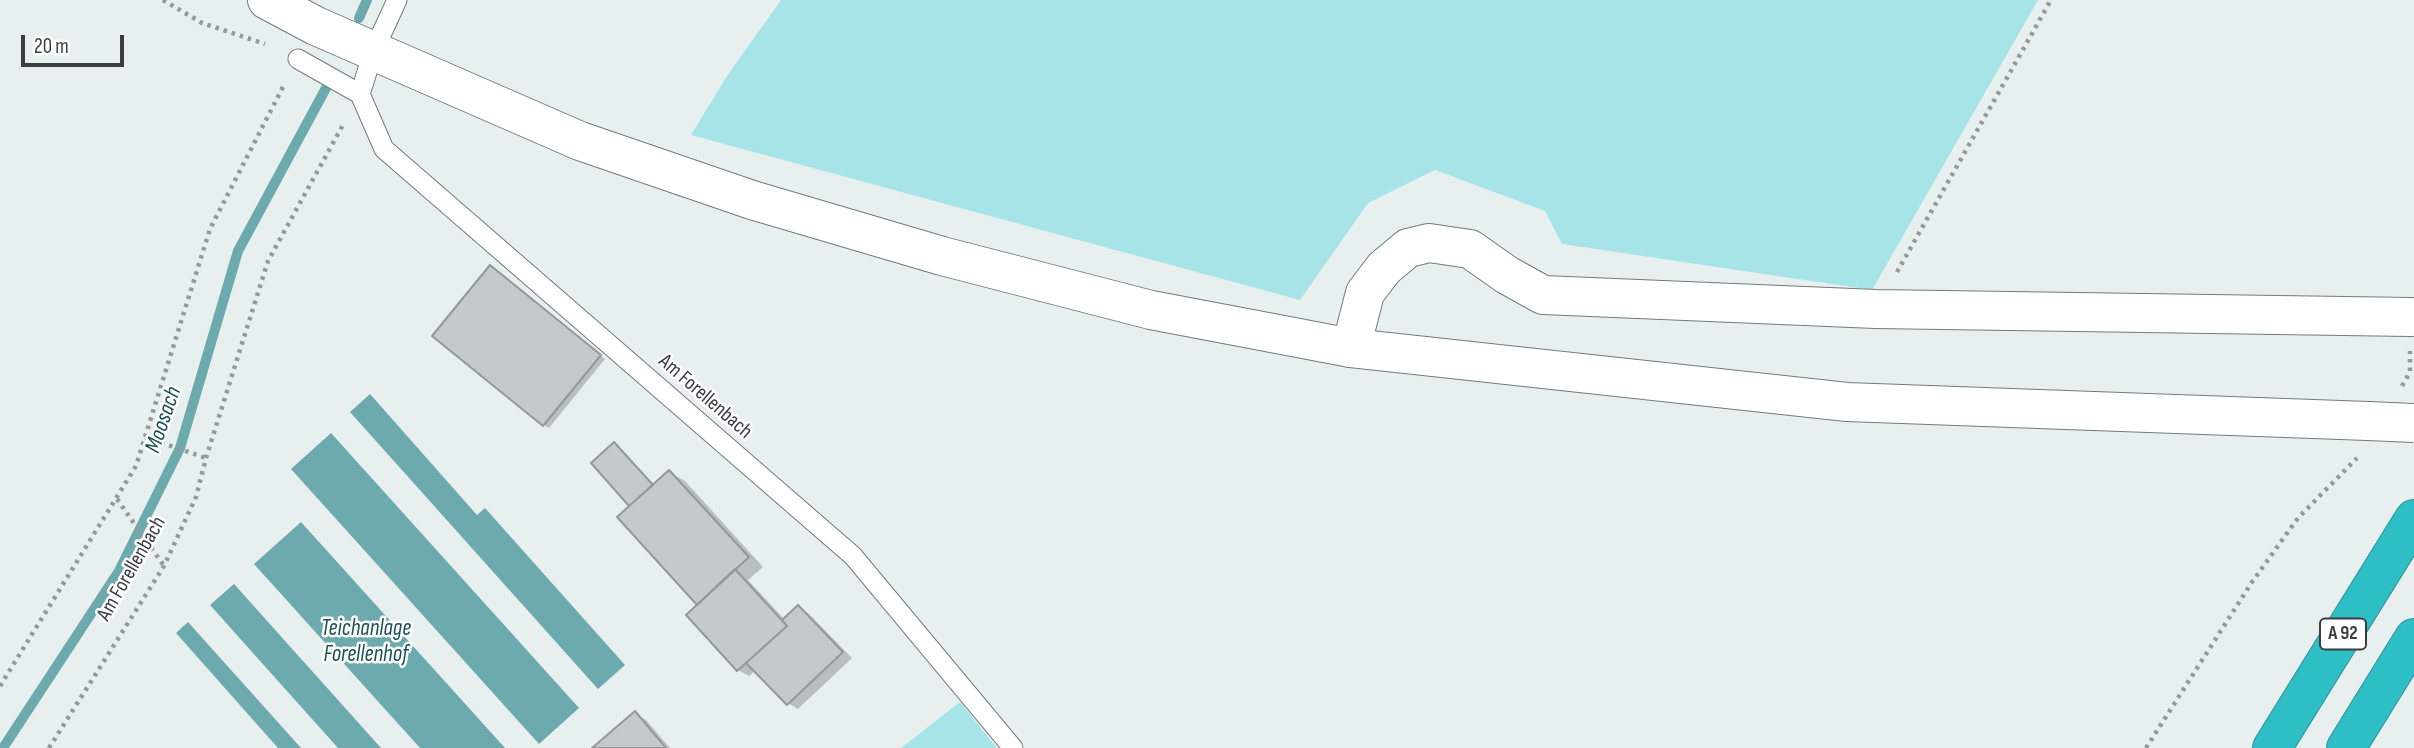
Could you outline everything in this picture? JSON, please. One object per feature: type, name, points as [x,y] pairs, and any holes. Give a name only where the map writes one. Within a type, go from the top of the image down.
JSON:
[{"type":"highway","name":"A 92","points":[[2272,748],[2414,519]]},
{"type":"highway","points":[[2346,748],[2414,638]]},
{"type":"street","points":[[267,0],[316,26],[580,141],[752,200],[942,256],[1152,310],[1351,348],[1847,402],[2365,437],[2405,410]]},
{"type":"street","points":[[1351,348],[1365,293],[1371,284],[1384,268],[1408,248],[1430,243],[1470,250],[1507,275],[1544,295],[1876,309],[2411,317]]},
{"type":"lane","points":[[298,59],[360,94],[374,50],[397,0]]},
{"type":"lane","name":"Am Forellenbach","points":[[360,94],[384,149],[853,556],[1013,748]]},
{"type":"path","points":[[0,685],[136,466],[210,229],[298,59],[256,40],[202,23],[163,0]]},
{"type":"path","points":[[1876,309],[2051,0]]},
{"type":"path","name":"Am Forellenbach","points":[[49,748],[164,566],[197,497],[206,458],[268,261],[360,94]]},
{"type":"path","points":[[2405,410],[2410,372],[2411,317]]},
{"type":"path","points":[[145,437],[206,458]]},
{"type":"path","points":[[2146,748],[2252,582],[2298,518],[2365,437]]},
{"type":"path","points":[[117,499],[164,566]]},
{"type":"shaded area","points":[[781,0],[2038,0],[1872,290],[1562,244],[1545,211],[1435,170],[1368,203],[1300,300],[691,135],[727,76]]},
{"type":"shaded area","points":[[960,702],[997,748],[901,748]]},
{"type":"water","points":[[370,394],[477,515],[485,508],[625,665],[598,689],[350,412]]},
{"type":"water","points":[[331,433],[579,708],[539,744],[291,469]]},
{"type":"water","name":"Teichanlage Forellenhof","points":[[301,522],[505,748],[420,748],[254,564]]},
{"type":"water","points":[[234,584],[381,748],[338,748],[210,605]]},
{"type":"water","points":[[188,622],[301,748],[278,748],[176,633]]},
{"type":"building","points":[[490,265],[601,355],[543,426],[432,336]]},
{"type":"building","points":[[614,442],[653,485],[629,506],[591,463]]},
{"type":"building","points":[[669,470],[749,557],[697,605],[617,517]]},
{"type":"building","points":[[735,569],[787,626],[737,671],[686,615]]},
{"type":"building","points":[[798,605],[843,652],[787,705],[746,663],[787,626],[782,620]]},
{"type":"building","points":[[635,711],[666,748],[592,748]]},
{"type":"waterway","name":"Moosach","points":[[359,18],[367,0]]},
{"type":"waterway","name":"Moosach","points":[[3,748],[119,571],[180,448],[238,251],[326,88]]}]
